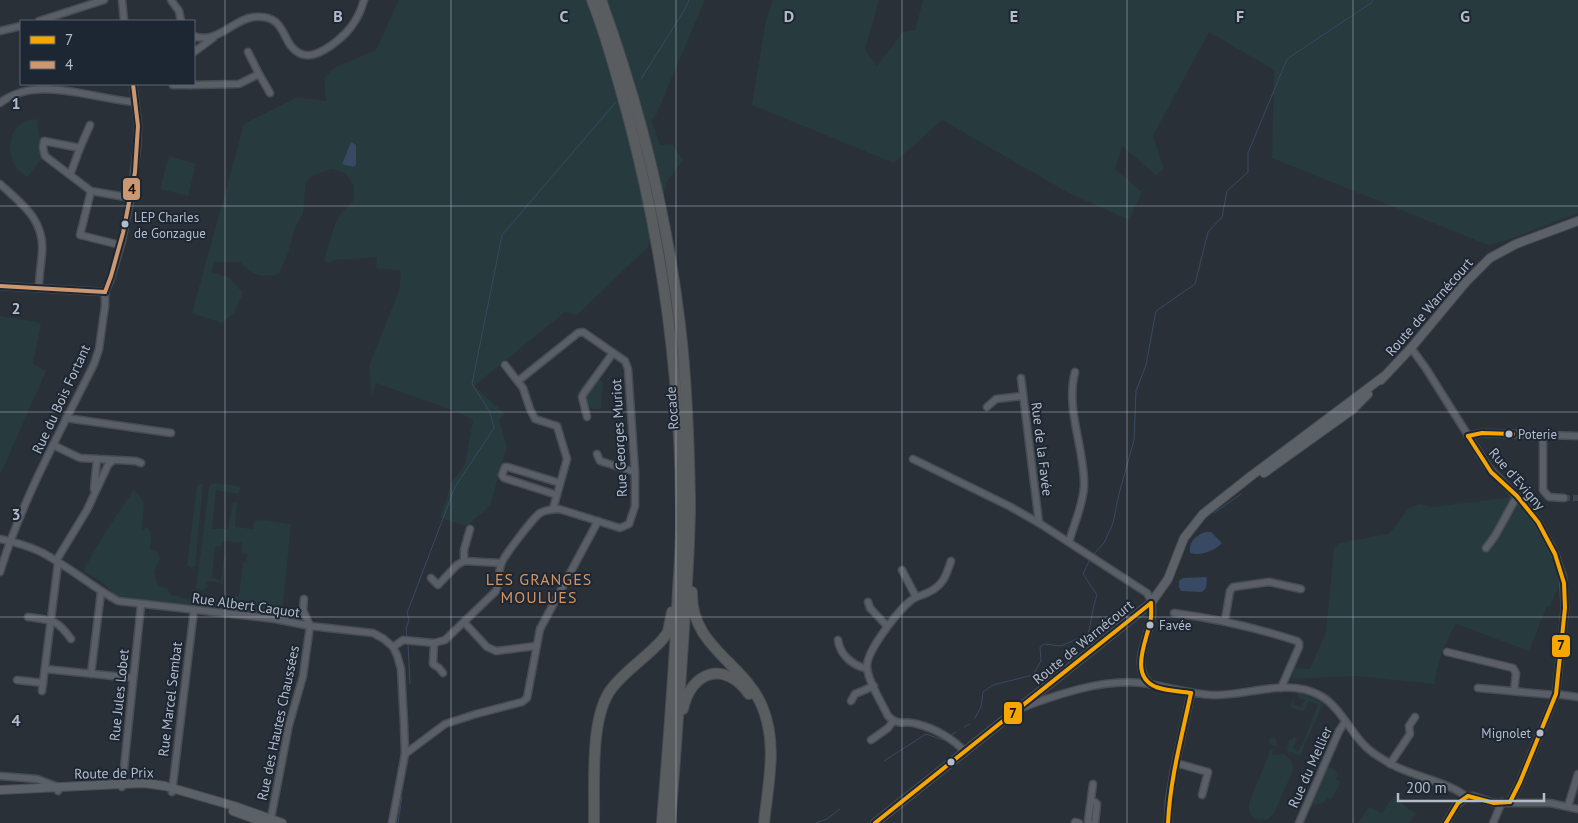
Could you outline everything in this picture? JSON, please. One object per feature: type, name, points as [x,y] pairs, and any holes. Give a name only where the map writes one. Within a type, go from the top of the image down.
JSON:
[{"type":"highway","points":[[592,0],[618,79],[638,153],[664,279],[678,420],[681,534],[676,646],[662,823]]},
{"type":"highway","name":"Rocade","points":[[601,0],[626,75],[646,149],[667,238],[680,327],[688,435],[690,503],[688,567],[670,823]]},
{"type":"highway","points":[[594,823],[596,731],[601,706],[612,687],[655,648],[668,632],[675,598],[681,534]]},
{"type":"highway","points":[[688,567],[692,577],[693,610],[704,635],[712,647],[751,687],[762,705],[767,718],[772,751],[764,823]]},
{"type":"highway","points":[[676,752],[684,704],[688,693],[698,680],[715,674],[733,678],[744,687],[757,709],[766,743],[766,762],[758,823]]},
{"type":"main road","name":"Route de Warnécourt","points":[[875,823],[1151,603],[1168,579],[1184,538],[1203,514],[1384,377],[1466,282],[1490,258],[1516,244],[1578,221]]},
{"type":"main road","name":"Route de Prix","points":[[0,790],[122,786],[144,783],[234,806],[269,822],[282,823]]},
{"type":"main road","name":"Route de Prix","points":[[0,795],[58,789]]},
{"type":"street","points":[[42,20],[104,0]]},
{"type":"street","points":[[122,0],[124,20]]},
{"type":"street","points":[[171,0],[179,11],[181,20]]},
{"type":"street","points":[[195,51],[216,36],[248,19],[262,17],[270,19],[281,27],[293,49],[304,56],[311,55],[331,46],[343,36],[356,21],[364,0]]},
{"type":"street","points":[[0,31],[20,26]]},
{"type":"street","points":[[195,36],[204,38],[216,36]]},
{"type":"street","points":[[248,52],[270,93]]},
{"type":"street","points":[[195,84],[239,84],[259,74]]},
{"type":"street","name":"Rue du Bois Fortant","points":[[0,572],[9,541],[53,445],[94,364],[99,349],[105,292],[120,245],[131,198],[138,125],[133,85]]},
{"type":"street","points":[[0,104],[9,96],[47,88],[135,102]]},
{"type":"street","points":[[70,175],[90,125]]},
{"type":"street","points":[[80,148],[44,141],[43,148],[44,156],[91,191],[131,198]]},
{"type":"street","points":[[0,184],[35,217],[40,228],[42,251],[38,288]]},
{"type":"street","points":[[91,191],[80,234],[120,245]]},
{"type":"street","points":[[0,286],[105,292]]},
{"type":"street","name":"Rue Georges Muriot","points":[[518,382],[578,332],[583,332],[626,361],[635,506],[629,524],[620,528],[570,512],[553,509]]},
{"type":"street","name":"Rue d'Evigny","points":[[1411,348],[1491,472],[1517,496],[1532,513],[1546,534],[1559,562],[1563,577],[1565,608],[1556,695],[1510,802]]},
{"type":"street","points":[[587,416],[582,397],[613,353]]},
{"type":"street","points":[[392,823],[405,754],[401,669],[398,656],[393,647],[403,640],[434,643],[445,640],[496,591],[500,582],[501,563],[532,521],[540,514],[553,509],[567,459],[557,426],[535,419],[523,388],[505,365]]},
{"type":"street","points":[[1069,542],[1080,510],[1084,486],[1072,388],[1076,372]]},
{"type":"street","name":"Rue de la Favée","points":[[1021,378],[1039,523]]},
{"type":"street","points":[[987,408],[996,399],[1022,396]]},
{"type":"street","points":[[66,418],[171,433]]},
{"type":"street","points":[[1468,436],[1482,433],[1578,436]]},
{"type":"street","points":[[1543,435],[1543,490],[1549,497],[1564,498]]},
{"type":"street","points":[[53,445],[80,458],[136,461],[141,463]]},
{"type":"street","points":[[597,454],[600,461],[634,472]]},
{"type":"street","points":[[94,492],[97,458]]},
{"type":"street","points":[[42,691],[57,562],[87,510],[108,465],[113,460]]},
{"type":"street","points":[[913,460],[1009,506],[1039,523],[1147,593],[1151,603],[1151,620],[1141,658],[1145,680],[1151,685]]},
{"type":"street","points":[[557,495],[504,478],[502,475],[503,471],[508,467],[560,483]]},
{"type":"street","points":[[1486,548],[1496,536],[1517,496]]},
{"type":"street","points":[[405,754],[446,724],[522,702],[527,698],[540,629],[598,521]]},
{"type":"street","points":[[464,561],[464,550],[470,529]]},
{"type":"street","name":"Rue Albert Caquot","points":[[0,539],[14,541],[41,552],[101,592],[118,601],[275,619],[310,626],[373,634],[384,639],[393,647]]},
{"type":"street","points":[[431,578],[438,585],[456,565],[464,561],[501,563]]},
{"type":"street","points":[[951,561],[942,584],[926,594],[916,597],[903,607],[886,626],[868,659],[867,669],[888,716],[893,721],[897,723],[918,724],[955,741],[965,752]]},
{"type":"street","points":[[902,570],[916,597]]},
{"type":"street","points":[[1225,620],[1230,591],[1233,587],[1269,582],[1301,589]]},
{"type":"street","points":[[91,674],[101,592]]},
{"type":"street","name":"Rue des Hautes Chaussées","points":[[269,822],[289,725],[303,676],[310,626],[303,610],[304,599]]},
{"type":"street","points":[[868,602],[870,608],[886,626]]},
{"type":"street","name":"Rue Jules Lobet","points":[[122,786],[141,605]]},
{"type":"street","name":"Rue Marcel Sembat","points":[[173,790],[194,610]]},
{"type":"street","points":[[1174,613],[1225,620],[1258,628],[1299,643],[1281,688]]},
{"type":"street","points":[[28,617],[51,620],[63,627],[71,639]]},
{"type":"street","points":[[464,622],[487,647],[496,651],[536,646]]},
{"type":"street","points":[[838,640],[842,654],[859,667],[867,669]]},
{"type":"street","points":[[434,643],[433,664],[443,673]]},
{"type":"street","points":[[1447,652],[1513,668],[1516,671],[1514,691]]},
{"type":"street","points":[[45,669],[133,678]]},
{"type":"street","points":[[17,680],[43,683]]},
{"type":"street","points":[[1020,708],[1079,689],[1126,683],[1151,685],[1191,693],[1225,695],[1281,688],[1304,690],[1322,696],[1366,748],[1390,764],[1455,790],[1466,797]]},
{"type":"street","points":[[851,701],[855,694],[874,686]]},
{"type":"street","points":[[1478,688],[1578,696]]},
{"type":"street","points":[[1168,823],[1169,800],[1191,693]]},
{"type":"street","points":[[1390,764],[1410,734],[1409,726],[1415,717]]},
{"type":"street","points":[[871,740],[888,728],[893,721]]},
{"type":"street","name":"Rue du Mellier","points":[[1299,823],[1339,731],[1345,722]]},
{"type":"street","points":[[1176,763],[1208,772],[1202,795]]},
{"type":"street","points":[[1568,806],[1578,774]]},
{"type":"street","points":[[0,776],[37,779],[58,789]]},
{"type":"street","name":"Rue d'Evigny","points":[[1520,782],[1520,802]]},
{"type":"street","points":[[1090,823],[1088,821],[1094,784]]},
{"type":"street","points":[[1446,823],[1458,803],[1466,797],[1473,796],[1491,802],[1550,803],[1578,809]]},
{"type":"street","points":[[1092,801],[1097,804],[1095,823]]},
{"type":"street","points":[[1492,823],[1502,802]]},
{"type":"green space","points":[[399,0],[705,0],[656,115],[651,120],[660,145],[672,144],[683,160],[667,182],[648,247],[577,315],[565,312],[474,386],[505,414],[499,420],[507,446],[490,506],[467,526],[440,518],[452,482],[465,464],[473,420],[460,413],[376,383],[372,397],[369,366],[399,291],[401,271],[376,268],[377,257],[336,260],[328,263],[324,260],[335,224],[341,213],[353,201],[354,186],[345,173],[331,169],[312,176],[306,182],[303,214],[294,230],[289,251],[279,274],[262,276],[253,273],[240,262],[214,262],[212,272],[230,278],[243,293],[234,313],[222,323],[192,313],[244,124],[297,97],[326,101],[324,78],[334,68],[376,50]]},
{"type":"green space","points":[[773,0],[879,0],[865,50],[877,66],[903,32],[915,30],[923,0],[1578,0],[1578,213],[1510,239],[1488,245],[1272,158],[1274,70],[1209,32],[1153,136],[1164,169],[1156,175],[1122,146],[1115,169],[1142,192],[1129,220],[1067,192],[942,120],[894,163],[752,105],[766,21]]},
{"type":"green space","points":[[37,119],[42,158],[27,177],[15,166],[10,151],[11,139],[19,125]]},
{"type":"green space","points":[[169,156],[196,164],[188,196],[160,189]]},
{"type":"green space","points":[[0,316],[41,323],[33,364],[46,371],[0,475]]},
{"type":"green space","points":[[598,377],[603,383],[601,408],[594,409],[587,406],[586,397],[588,390]]},
{"type":"green space","points":[[211,483],[240,487],[238,494],[216,490],[212,529],[228,529],[233,503],[237,503],[235,527],[253,529],[254,521],[260,520],[291,524],[283,606],[286,609],[285,617],[274,614],[274,612],[264,615],[197,607],[200,595],[210,602],[237,605],[234,601],[235,597],[239,595],[243,563],[246,563],[247,554],[241,552],[242,543],[223,541],[219,547],[215,546],[212,577],[221,581],[224,556],[226,554],[223,583],[208,581],[206,583],[208,587],[204,590],[196,589]]},
{"type":"green space","points":[[200,484],[203,486],[195,566],[192,568],[187,565],[197,487]]},
{"type":"green space","points":[[134,490],[144,502],[142,530],[147,527],[149,529],[151,538],[150,550],[157,552],[160,558],[154,572],[158,586],[167,588],[171,595],[192,600],[191,606],[127,599],[115,595],[102,582],[83,571],[104,534]]},
{"type":"green space","points":[[1511,497],[1531,515],[1553,554],[1560,583],[1550,606],[1547,606],[1529,651],[1456,624],[1442,652],[1435,684],[1356,676],[1292,679],[1295,668],[1310,669],[1326,632],[1334,548],[1339,543],[1389,534],[1409,508],[1420,504],[1432,507]]},
{"type":"green space","points":[[1297,693],[1307,695],[1323,704],[1300,756],[1269,743],[1270,737],[1276,739],[1277,746],[1287,750],[1289,740],[1293,737],[1297,739],[1293,748],[1298,751],[1303,743],[1318,705],[1309,701],[1305,710],[1301,711],[1290,707],[1294,698],[1293,704],[1301,707],[1305,700],[1299,698]]},
{"type":"green space","points":[[1271,749],[1273,750],[1272,755],[1282,754],[1289,758],[1292,762],[1293,770],[1274,814],[1268,819],[1259,820],[1251,815],[1249,803]]},
{"type":"green space","points":[[1330,767],[1338,773],[1336,779],[1341,782],[1331,800],[1328,798],[1323,803],[1310,806],[1326,768]]},
{"type":"green space","points":[[1393,797],[1416,814],[1409,823],[1358,823],[1369,807],[1382,813]]},
{"type":"water","points":[[351,142],[356,145],[356,165],[353,167],[342,164]]},
{"type":"water","points":[[1211,532],[1222,543],[1208,552],[1190,553],[1192,542],[1199,535]]},
{"type":"water","points":[[1206,577],[1206,588],[1202,592],[1181,591],[1179,587],[1179,581],[1183,578]]},
{"type":"waterway","points":[[641,79],[689,0]]},
{"type":"waterway","points":[[1094,554],[1104,543],[1113,523],[1134,440],[1136,391],[1146,365],[1156,311],[1195,284],[1208,232],[1222,217],[1227,191],[1248,172],[1248,153],[1287,59],[1373,0]]},
{"type":"waterway","points":[[407,638],[406,629],[409,620],[407,613],[455,487],[494,428],[490,412],[472,384],[502,235],[616,102]]},
{"type":"waterway","points":[[1428,378],[1458,426]]},
{"type":"waterway","points":[[1479,445],[1481,450]]},
{"type":"waterway","points":[[1475,455],[1484,468],[1511,496]]},
{"type":"waterway","points":[[1489,462],[1494,459]]},
{"type":"waterway","points":[[1515,491],[1529,504]]},
{"type":"waterway","points":[[1214,513],[1241,494]]},
{"type":"waterway","points":[[1517,502],[1526,511]]},
{"type":"waterway","points":[[1528,514],[1539,530]]},
{"type":"waterway","points":[[1538,516],[1556,546]]},
{"type":"waterway","points":[[975,718],[981,707],[983,692],[993,685],[1033,675],[1041,661],[1040,647],[1044,644],[1061,646],[1088,634],[1097,595],[1083,574],[1090,559]]},
{"type":"waterway","points":[[408,643],[410,684]]},
{"type":"waterway","points":[[964,727],[970,724]]},
{"type":"waterway","points":[[951,735],[956,732]]},
{"type":"waterway","points":[[884,761],[926,734],[943,740]]},
{"type":"waterway","points":[[398,823],[402,797]]},
{"type":"waterway","points":[[816,823],[827,819],[840,809]]},
{"type":"tunnel","points":[[1564,498],[1578,498]]},
{"type":"transit line","name":"4","points":[[105,292],[123,233],[135,172],[138,126],[133,85]]},
{"type":"transit line","name":"4","points":[[0,286],[105,292]]},
{"type":"transit line","name":"7","points":[[1468,436],[1482,433],[1513,434]]},
{"type":"transit line","name":"7","points":[[1468,436],[1491,472],[1517,496],[1538,522],[1555,554],[1564,583],[1565,608],[1556,694],[1510,802]]},
{"type":"transit line","name":"7","points":[[1151,603],[1151,620],[1141,658],[1143,675],[1148,682],[1156,687],[1191,693]]},
{"type":"transit line","name":"7","points":[[875,823],[1151,603]]},
{"type":"transit line","name":"7","points":[[1168,823],[1174,774],[1191,693]]},
{"type":"transit line","name":"7","points":[[1446,823],[1458,803],[1468,796],[1494,803],[1510,802]]},
{"type":"place","name":"LEP Charles de Gonzague","points":[[125,224]]},
{"type":"place","name":"Poterie","points":[[1509,434]]},
{"type":"place","name":"Favée","points":[[1150,625]]},
{"type":"place","name":"Mignolet","points":[[1540,733]]},
{"type":"district","name":"LES GRANGES MOULUES","points":[[539,588]]}]
